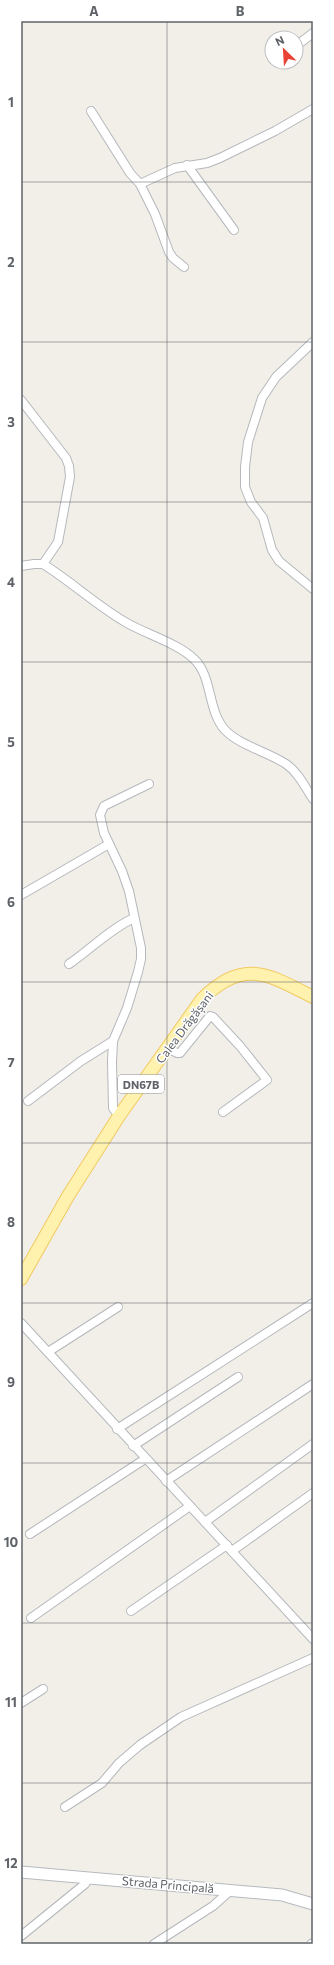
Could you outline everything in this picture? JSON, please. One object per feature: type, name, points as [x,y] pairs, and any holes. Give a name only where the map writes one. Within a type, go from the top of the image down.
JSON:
[{"type":"main road","name":"Calea Drăgășani","points":[[21,1279],[68,1196],[119,1116],[202,999],[216,985],[233,976],[254,973],[276,978],[313,997]]},
{"type":"street","points":[[304,40],[313,33]]},
{"type":"street","points":[[140,184],[175,168],[207,163],[220,158],[275,131],[313,109]]},
{"type":"street","points":[[91,111],[130,173],[140,184],[155,214],[169,252],[173,258],[184,267]]},
{"type":"street","points":[[187,165],[234,230]]},
{"type":"street","points":[[313,342],[276,377],[262,398],[248,442],[245,467],[245,487],[254,506],[263,518],[272,550],[279,561],[313,589]]},
{"type":"street","points":[[21,400],[66,458],[69,466],[70,477],[58,542],[43,564]]},
{"type":"street","points":[[21,566],[43,564],[92,601],[128,624],[194,658],[203,673],[218,722],[226,731],[239,740],[285,763],[293,769],[313,799]]},
{"type":"street","points":[[119,1116],[113,1108],[112,1102],[113,1041],[127,1008],[142,959],[140,938],[134,918],[129,891],[122,871],[108,844],[100,815],[104,806],[149,784]]},
{"type":"street","points":[[21,895],[108,844]]},
{"type":"street","points":[[69,964],[88,951],[120,925],[134,918]]},
{"type":"street","points":[[167,1048],[177,1053],[180,1052],[210,1016],[213,1017],[240,1046],[267,1080],[223,1112]]},
{"type":"street","points":[[28,1102],[81,1061],[113,1041]]},
{"type":"street","points":[[117,1429],[313,1303]]},
{"type":"street","points":[[48,1352],[118,1307]]},
{"type":"street","points":[[21,1323],[117,1429],[313,1639]]},
{"type":"street","points":[[133,1446],[238,1377]]},
{"type":"street","points":[[166,1481],[313,1384]]},
{"type":"street","points":[[204,1522],[313,1444]]},
{"type":"street","points":[[30,1534],[145,1459]]},
{"type":"street","points":[[131,1611],[313,1493]]},
{"type":"street","points":[[30,1618],[190,1506]]},
{"type":"street","points":[[66,1807],[98,1786],[140,1745],[181,1717],[313,1658]]},
{"type":"street","points":[[21,1703],[43,1689]]},
{"type":"street","name":"Strada Principală","points":[[21,1872],[282,1895],[313,1904]]},
{"type":"street","points":[[21,1936],[85,1884],[89,1877]]},
{"type":"street","points":[[154,1944],[213,1906],[231,1890]]}]
